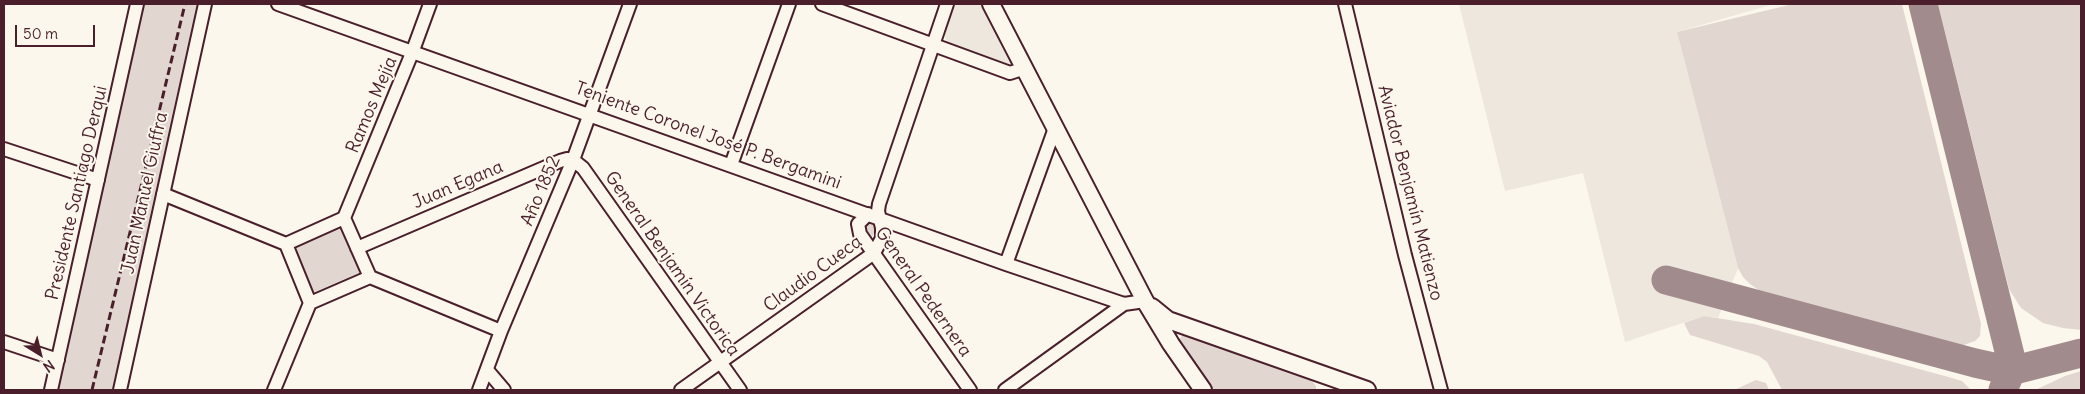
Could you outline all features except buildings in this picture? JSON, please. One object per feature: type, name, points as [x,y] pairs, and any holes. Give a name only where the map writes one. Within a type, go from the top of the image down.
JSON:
[{"type":"street","name":"Presidente Santiago Derqui","points":[[52,390],[137,4]]},
{"type":"street","name":"Juan Manuel Giuffra","points":[[120,390],[205,4]]},
{"type":"street","name":"Teniente Coronel José P. Bergamini","points":[[278,4],[1006,264],[1124,304]]},
{"type":"street","name":"Ramos Mejía","points":[[344,218],[412,53],[430,4]]},
{"type":"street","name":"Año 1852","points":[[479,390],[501,331],[573,160],[630,4]]},
{"type":"street","points":[[731,165],[789,4]]},
{"type":"street","points":[[822,4],[1010,73],[1025,68]]},
{"type":"street","name":"Claudio Cueca","points":[[682,390],[874,253],[882,238],[882,228],[873,216],[879,204],[947,4]]},
{"type":"street","points":[[991,4],[1145,301],[1171,344],[1203,390]]},
{"type":"street","name":"Aviador Benjamín Matienzo","points":[[1345,4],[1406,255],[1442,390]]},
{"type":"street","points":[[1006,264],[1055,128]]},
{"type":"street","points":[[4,148],[98,180]]},
{"type":"street","name":"Juan Egana","points":[[357,248],[560,161],[566,159],[573,160]]},
{"type":"street","name":"General Benjamín Victorica","points":[[573,160],[583,168],[740,390]]},
{"type":"street","points":[[163,194],[286,244],[310,303]]},
{"type":"street","name":"General Pedernera","points":[[873,216],[858,224],[858,229],[970,390]]},
{"type":"street","points":[[286,244],[344,218],[370,277],[501,331]]},
{"type":"street","points":[[274,390],[310,303],[370,277]]},
{"type":"street","points":[[1005,390],[1124,304],[1145,301],[1168,320],[1366,390]]},
{"type":"street","points":[[4,342],[58,360]]},
{"type":"street","points":[[487,370],[504,390]]},
{"type":"shaded area","points":[[143,4],[201,4],[120,390],[51,390],[98,180]]},
{"type":"shaded area","points":[[956,4],[982,4],[1011,60],[1011,67],[948,45],[944,34]]},
{"type":"shaded area","points":[[1459,4],[1774,4],[1677,32],[1738,268],[1718,318],[1704,316],[1625,342],[1583,173],[1505,191]]},
{"type":"shaded area","points":[[1793,4],[1902,4],[1981,324],[1980,336],[1975,341],[1961,346],[1769,297],[1750,284],[1738,268],[1677,32]]},
{"type":"shaded area","points":[[1938,4],[2081,4],[2081,330],[2043,323],[2021,308],[2009,289]]},
{"type":"shaded area","points":[[864,221],[878,225],[875,234],[871,237],[862,226]]},
{"type":"shaded area","points":[[342,226],[361,272],[312,293],[293,246]]},
{"type":"shaded area","points":[[1704,316],[1754,324],[1952,378],[1962,381],[1971,390],[1782,390],[1767,362],[1759,356],[1690,335],[1684,323]]},
{"type":"shaded area","points":[[1183,335],[1311,380],[1316,386],[1316,390],[1210,390],[1177,341]]},
{"type":"shaded area","points":[[2081,371],[2081,390],[2035,390],[2065,376]]},
{"type":"shaded area","points":[[1756,380],[1766,383],[1769,390],[1734,390]]},
{"type":"taxiway","points":[[1923,4],[2010,355],[2011,371],[2003,390]]},
{"type":"taxiway","points":[[1666,280],[2011,371],[2081,353]]},
{"type":"railway","points":[[92,390],[185,4]]}]
